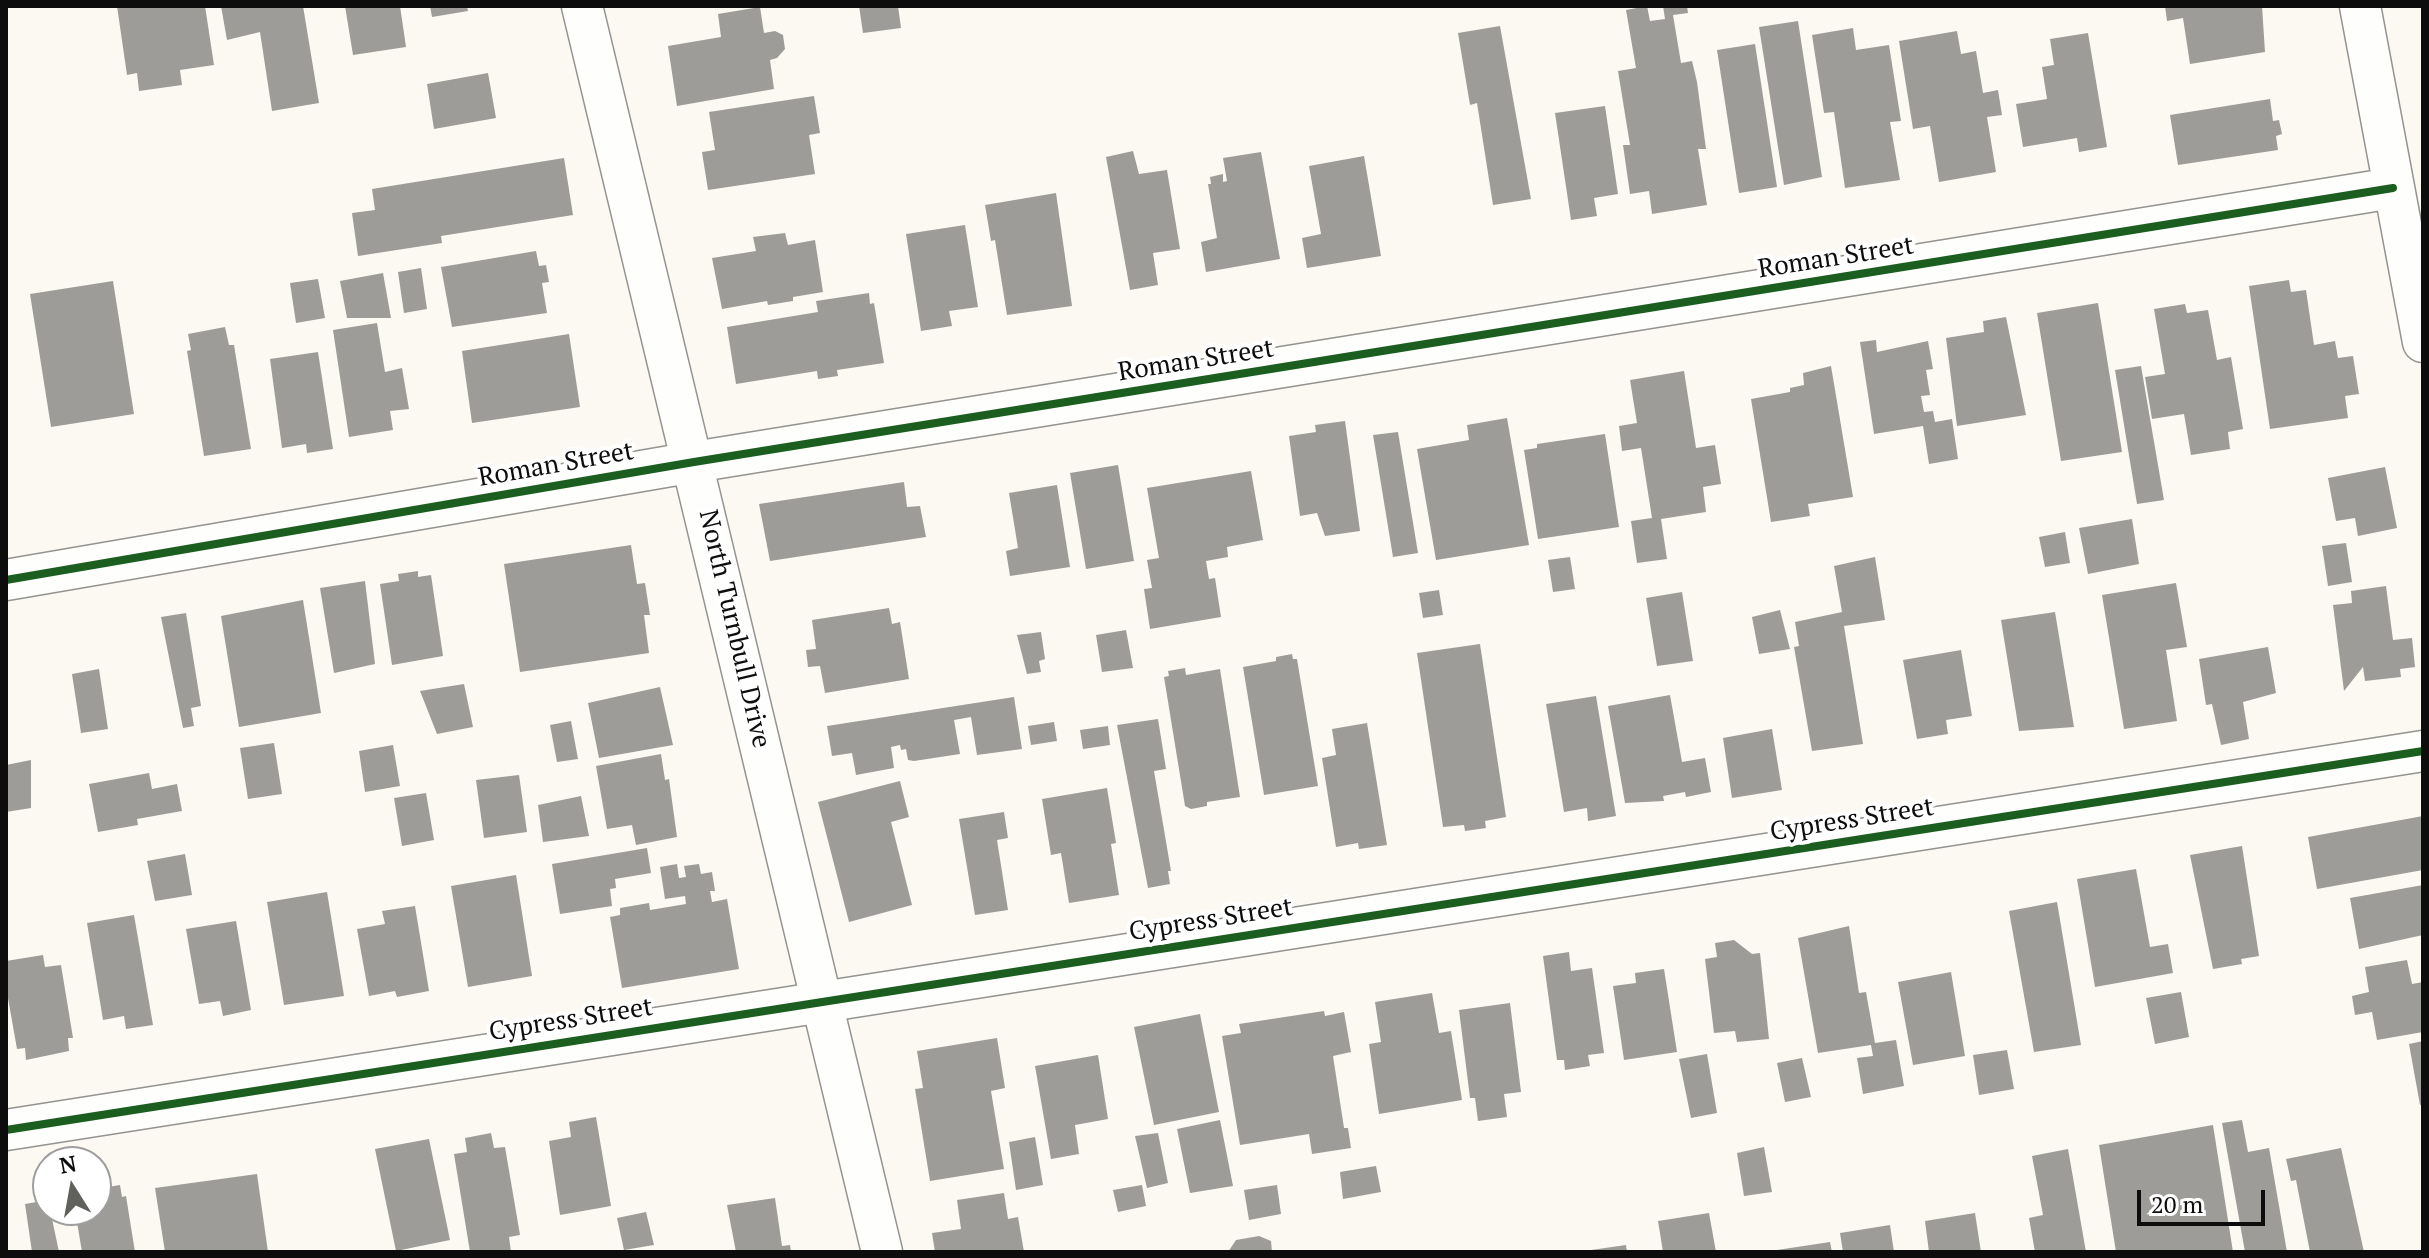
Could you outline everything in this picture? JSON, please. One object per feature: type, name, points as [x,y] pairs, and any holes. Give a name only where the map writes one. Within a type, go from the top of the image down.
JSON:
[{"type":"street","name":"North Turnbull Drive","points":[[582,6],[882,1252]]},
{"type":"street","points":[[2360,6],[2423,342]]},
{"type":"street","name":"Roman Street","points":[[6,580],[694,462],[2393,188]]},
{"type":"street","name":"Cypress Street","points":[[6,1130],[2423,751]]},
{"type":"building","points":[[117,6],[205,6],[214,65],[180,70],[182,85],[139,91],[137,73],[127,75]]},
{"type":"building","points":[[221,6],[303,6],[319,103],[272,111],[260,32],[227,40]]},
{"type":"building","points":[[345,6],[400,6],[406,47],[353,55]]},
{"type":"building","points":[[430,6],[467,6],[468,11],[432,17]]},
{"type":"building","points":[[859,6],[898,6],[901,28],[863,33]]},
{"type":"building","points":[[1647,6],[1650,21],[1665,19],[1663,6],[1687,6],[1688,13],[1673,15],[1681,63],[1692,61],[1706,149],[1698,149],[1707,205],[1652,214],[1649,191],[1630,194],[1623,145],[1630,145],[1618,71],[1636,68],[1626,10]]},
{"type":"building","points":[[2165,6],[2262,6],[2265,52],[2190,64],[2183,18],[2167,21]]},
{"type":"building","points":[[760,7],[764,33],[775,31],[783,35],[785,49],[777,58],[770,60],[774,89],[677,106],[668,46],[721,37],[718,14]]},
{"type":"building","points":[[1798,21],[1822,177],[1784,185],[1759,27]]},
{"type":"building","points":[[1500,26],[1531,199],[1493,205],[1477,103],[1470,105],[1458,33]]},
{"type":"building","points":[[1853,28],[1856,50],[1889,45],[1901,121],[1890,122],[1900,180],[1845,188],[1834,112],[1824,113],[1812,35]]},
{"type":"building","points":[[1957,31],[1961,54],[1976,51],[1983,93],[1998,90],[2002,115],[1987,117],[1996,172],[1939,182],[1930,126],[1913,129],[1899,41]]},
{"type":"building","points":[[2088,33],[2107,147],[2079,152],[2077,138],[2023,147],[2016,104],[2047,99],[2042,67],[2054,65],[2050,39]]},
{"type":"building","points":[[1755,44],[1777,187],[1739,193],[1717,50]]},
{"type":"building","points":[[488,73],[496,118],[434,129],[427,84]]},
{"type":"building","points":[[814,96],[820,133],[809,135],[815,174],[708,190],[702,152],[715,150],[709,112]]},
{"type":"building","points":[[2270,99],[2273,121],[2279,120],[2282,134],[2276,136],[2278,150],[2178,165],[2170,115]]},
{"type":"building","points":[[1605,106],[1618,194],[1594,198],[1597,216],[1571,220],[1555,113]]},
{"type":"building","points":[[1133,151],[1139,174],[1167,170],[1180,249],[1153,253],[1158,285],[1130,290],[1106,157]]},
{"type":"building","points":[[1261,152],[1280,259],[1206,272],[1201,242],[1217,238],[1208,184],[1211,184],[1210,177],[1223,174],[1223,182],[1227,181],[1223,158]]},
{"type":"building","points":[[1364,156],[1381,256],[1307,268],[1302,238],[1321,234],[1309,166]]},
{"type":"building","points":[[564,158],[573,215],[441,236],[442,243],[358,256],[352,213],[375,210],[372,189]]},
{"type":"building","points":[[1056,193],[1072,306],[1007,315],[995,240],[991,241],[985,205]]},
{"type":"building","points":[[965,225],[978,307],[949,311],[952,326],[921,331],[906,234]]},
{"type":"building","points":[[785,233],[788,245],[815,240],[823,292],[793,297],[793,301],[768,305],[767,301],[722,309],[712,258],[756,251],[753,237]]},
{"type":"building","points":[[536,251],[539,266],[546,265],[549,282],[542,283],[547,313],[452,327],[441,267]]},
{"type":"building","points":[[421,268],[427,309],[404,313],[398,272]]},
{"type":"building","points":[[383,273],[391,318],[347,318],[340,281]]},
{"type":"building","points":[[318,279],[325,318],[296,323],[290,283]]},
{"type":"building","points":[[2289,280],[2291,292],[2306,290],[2314,345],[2335,341],[2338,358],[2353,356],[2359,394],[2345,396],[2348,418],[2270,429],[2249,286]]},
{"type":"building","points":[[113,281],[134,414],[51,427],[30,294]]},
{"type":"building","points":[[869,293],[870,304],[874,303],[884,363],[837,370],[838,376],[818,379],[817,371],[736,384],[727,327],[818,312],[816,301]]},
{"type":"building","points":[[2098,303],[2122,452],[2061,461],[2037,313]]},
{"type":"building","points":[[2185,304],[2187,313],[2208,310],[2217,360],[2231,357],[2243,429],[2228,432],[2230,449],[2191,455],[2184,414],[2152,419],[2145,377],[2165,374],[2154,309]]},
{"type":"building","points":[[2006,317],[2026,415],[1957,426],[1946,338],[1984,332],[1983,321]]},
{"type":"building","points":[[377,323],[385,372],[402,368],[409,409],[390,411],[393,430],[349,437],[333,330]]},
{"type":"building","points":[[225,327],[229,345],[234,345],[251,449],[204,456],[187,351],[191,350],[188,334]]},
{"type":"building","points":[[569,334],[580,407],[472,423],[462,351]]},
{"type":"building","points":[[1876,340],[1877,352],[1928,341],[1933,369],[1926,370],[1930,395],[1921,396],[1924,412],[1933,411],[1935,422],[1952,419],[1958,459],[1929,464],[1923,426],[1874,434],[1860,342]]},
{"type":"building","points":[[318,352],[333,449],[307,453],[306,444],[282,448],[270,359]]},
{"type":"building","points":[[1831,366],[1853,497],[1808,504],[1810,516],[1771,522],[1751,399],[1790,392],[1790,388],[1804,385],[1803,373]]},
{"type":"building","points":[[2141,366],[2164,500],[2137,504],[2115,370]]},
{"type":"building","points":[[1684,371],[1696,448],[1715,445],[1721,484],[1703,487],[1706,512],[1661,519],[1667,559],[1637,563],[1631,521],[1652,518],[1641,448],[1622,451],[1619,426],[1637,423],[1630,380]]},
{"type":"building","points":[[1507,418],[1529,545],[1436,560],[1417,449],[1469,440],[1467,425]]},
{"type":"building","points":[[1345,421],[1360,531],[1325,536],[1317,513],[1300,516],[1289,436],[1316,432],[1315,425]]},
{"type":"building","points":[[1398,432],[1418,553],[1393,557],[1373,435]]},
{"type":"building","points":[[1605,434],[1619,527],[1538,539],[1524,450],[1537,448],[1537,444]]},
{"type":"building","points":[[1118,465],[1134,561],[1086,569],[1070,473]]},
{"type":"building","points":[[2385,467],[2397,528],[2358,536],[2355,518],[2336,521],[2328,478]]},
{"type":"building","points":[[1251,471],[1263,540],[1227,547],[1228,557],[1206,561],[1209,579],[1215,578],[1221,617],[1150,629],[1144,589],[1152,588],[1147,560],[1159,558],[1147,488]]},
{"type":"building","points":[[904,482],[907,507],[920,506],[926,537],[770,561],[759,504]]},
{"type":"building","points":[[1057,485],[1070,567],[1010,576],[1006,551],[1018,548],[1009,493]]},
{"type":"building","points":[[2132,519],[2139,564],[2088,574],[2079,528]]},
{"type":"building","points":[[2065,532],[2070,563],[2045,567],[2039,537]]},
{"type":"building","points":[[2346,543],[2352,582],[2328,586],[2322,546]]},
{"type":"building","points":[[631,545],[637,584],[645,583],[650,615],[644,615],[649,653],[520,672],[504,564]]},
{"type":"building","points":[[1570,557],[1575,589],[1553,592],[1548,560]]},
{"type":"building","points":[[1875,557],[1885,620],[1844,626],[1863,744],[1812,751],[1794,647],[1799,646],[1795,622],[1842,612],[1834,566]]},
{"type":"building","points":[[418,571],[418,577],[431,575],[443,656],[392,665],[380,584],[399,581],[398,574]]},
{"type":"building","points":[[365,581],[375,664],[334,673],[320,588]]},
{"type":"building","points":[[2176,583],[2187,647],[2166,650],[2177,721],[2124,729],[2102,595]]},
{"type":"building","points":[[2386,586],[2393,640],[2412,638],[2415,667],[2400,669],[2401,677],[2365,681],[2363,667],[2344,691],[2333,605],[2352,603],[2351,591]]},
{"type":"building","points":[[1439,590],[1443,615],[1423,618],[1419,593]]},
{"type":"building","points":[[1682,592],[1693,661],[1657,666],[1646,598]]},
{"type":"building","points":[[303,600],[321,713],[239,727],[221,616]]},
{"type":"building","points":[[889,608],[892,624],[900,622],[909,679],[825,693],[820,666],[808,667],[806,650],[816,649],[812,620]]},
{"type":"building","points":[[1780,610],[1790,649],[1759,654],[1752,617]]},
{"type":"building","points":[[2055,612],[2074,727],[2019,731],[2001,620]]},
{"type":"building","points":[[186,613],[201,706],[191,708],[194,726],[183,728],[161,617]]},
{"type":"building","points":[[1126,630],[1133,668],[1102,672],[1096,635]]},
{"type":"building","points":[[1041,632],[1045,659],[1039,661],[1041,672],[1027,674],[1017,635]]},
{"type":"building","points":[[1480,644],[1506,817],[1485,821],[1486,828],[1465,831],[1464,825],[1443,827],[1417,653]]},
{"type":"building","points":[[2268,647],[2276,693],[2243,702],[2249,739],[2221,745],[2212,704],[2206,705],[2199,659]]},
{"type":"building","points":[[1961,650],[1972,716],[1946,720],[1948,734],[1917,739],[1903,660]]},
{"type":"building","points":[[1292,654],[1293,659],[1297,659],[1318,786],[1264,795],[1243,667],[1276,661],[1276,657]]},
{"type":"building","points":[[1185,668],[1186,675],[1220,669],[1240,797],[1207,802],[1207,806],[1191,809],[1185,806],[1164,677],[1169,676],[1168,671]]},
{"type":"building","points":[[99,669],[108,729],[81,733],[72,674]]},
{"type":"building","points":[[464,684],[473,727],[437,734],[420,691]]},
{"type":"building","points":[[660,687],[673,745],[599,758],[588,703]]},
{"type":"building","points":[[1670,695],[1682,762],[1705,758],[1711,792],[1686,797],[1685,792],[1663,796],[1664,801],[1625,803],[1608,706]]},
{"type":"building","points":[[1596,696],[1616,816],[1588,821],[1587,808],[1564,812],[1546,704]]},
{"type":"building","points":[[1014,697],[1022,749],[977,755],[971,717],[954,720],[960,754],[914,761],[908,760],[906,749],[901,750],[900,745],[891,747],[894,768],[856,775],[852,753],[832,756],[827,726]]},
{"type":"building","points":[[1158,719],[1166,769],[1154,771],[1171,871],[1168,871],[1170,884],[1148,888],[1117,725]]},
{"type":"building","points":[[571,721],[578,759],[557,762],[550,725]]},
{"type":"building","points":[[1054,722],[1057,741],[1031,745],[1028,726]]},
{"type":"building","points":[[1367,723],[1387,845],[1359,849],[1358,843],[1336,847],[1322,758],[1336,755],[1332,729]]},
{"type":"building","points":[[1108,726],[1110,745],[1083,749],[1080,730]]},
{"type":"building","points":[[1772,729],[1782,790],[1732,798],[1723,738]]},
{"type":"building","points":[[274,743],[282,794],[248,799],[240,748]]},
{"type":"building","points":[[393,745],[400,786],[365,792],[359,751]]},
{"type":"building","points":[[661,754],[665,780],[669,779],[677,837],[636,845],[632,825],[607,829],[596,766]]},
{"type":"building","points":[[31,760],[31,808],[6,812],[6,765]]},
{"type":"building","points":[[149,773],[152,789],[177,784],[182,811],[137,819],[138,825],[98,832],[89,784]]},
{"type":"building","points":[[519,775],[527,832],[484,838],[476,780]]},
{"type":"building","points":[[900,781],[909,817],[891,822],[912,905],[849,922],[818,802]]},
{"type":"building","points":[[1107,788],[1116,843],[1111,844],[1119,895],[1069,903],[1061,853],[1051,855],[1042,799]]},
{"type":"building","points":[[426,793],[434,840],[402,846],[394,798]]},
{"type":"building","points":[[581,796],[589,836],[543,842],[538,805]]},
{"type":"building","points":[[1004,812],[1008,838],[997,840],[1008,910],[975,915],[959,819]]},
{"type":"building","points":[[2423,816],[2423,870],[2317,889],[2308,837]]},
{"type":"building","points":[[2242,846],[2259,956],[2241,959],[2242,964],[2213,969],[2190,855]]},
{"type":"building","points":[[647,848],[651,873],[615,879],[616,888],[610,889],[612,906],[560,914],[552,864]]},
{"type":"building","points":[[185,854],[192,895],[155,901],[147,861]]},
{"type":"building","points":[[677,864],[679,878],[686,877],[684,866],[699,864],[701,874],[712,872],[715,891],[710,891],[712,902],[727,899],[739,969],[622,988],[610,917],[620,915],[620,908],[649,903],[650,910],[686,904],[685,896],[665,899],[660,867]]},
{"type":"building","points":[[2136,869],[2150,947],[2168,944],[2173,973],[2095,987],[2077,879]]},
{"type":"building","points":[[516,875],[532,976],[468,987],[451,886]]},
{"type":"building","points":[[2423,885],[2423,935],[2359,949],[2350,898]]},
{"type":"building","points":[[327,892],[344,996],[284,1005],[267,902]]},
{"type":"building","points":[[2057,902],[2081,1045],[2034,1052],[2009,911]]},
{"type":"building","points":[[415,906],[429,991],[397,997],[395,991],[369,996],[357,929],[385,924],[382,911]]},
{"type":"building","points":[[134,915],[153,1025],[126,1029],[124,1016],[103,1020],[87,923]]},
{"type":"building","points":[[236,921],[251,1010],[223,1016],[220,1001],[199,1004],[186,929]]},
{"type":"building","points":[[1849,926],[1859,993],[1866,992],[1875,1043],[1896,1040],[1904,1086],[1863,1094],[1857,1058],[1873,1056],[1871,1045],[1818,1053],[1798,938]]},
{"type":"building","points":[[1734,940],[1752,954],[1760,953],[1769,1039],[1737,1042],[1735,1031],[1714,1033],[1705,959],[1717,957],[1715,943]]},
{"type":"building","points":[[1569,952],[1571,971],[1592,968],[1604,1053],[1588,1055],[1590,1066],[1565,1070],[1564,1060],[1557,1060],[1543,956]]},
{"type":"building","points":[[43,955],[45,967],[61,965],[73,1038],[68,1038],[69,1051],[26,1060],[25,1048],[17,1049],[6,987],[6,961]]},
{"type":"building","points":[[2407,960],[2412,984],[2423,982],[2423,1032],[2377,1040],[2372,1012],[2355,1015],[2352,996],[2369,992],[2365,967]]},
{"type":"building","points":[[1664,969],[1677,1052],[1624,1060],[1613,986],[1636,983],[1635,973]]},
{"type":"building","points":[[1951,972],[1965,1056],[1913,1065],[1898,982]]},
{"type":"building","points":[[2181,992],[2189,1037],[2155,1044],[2146,998]]},
{"type":"building","points":[[1432,993],[1439,1033],[1451,1031],[1462,1100],[1379,1114],[1369,1044],[1381,1042],[1375,1002]]},
{"type":"building","points":[[1510,1003],[1521,1092],[1504,1094],[1507,1117],[1478,1121],[1475,1098],[1470,1098],[1459,1010]]},
{"type":"building","points":[[1324,1011],[1325,1016],[1344,1012],[1351,1052],[1333,1056],[1344,1128],[1348,1128],[1351,1148],[1312,1154],[1309,1134],[1240,1145],[1222,1036],[1241,1033],[1239,1024]]},
{"type":"building","points":[[1200,1014],[1219,1112],[1154,1125],[1134,1027]]},
{"type":"building","points":[[997,1038],[1005,1088],[991,1091],[1004,1169],[930,1181],[915,1089],[923,1088],[917,1051]]},
{"type":"building","points":[[2423,1041],[2423,1104],[2420,1105],[2409,1044]]},
{"type":"building","points":[[2007,1050],[2014,1089],[1979,1095],[1973,1055]]},
{"type":"building","points":[[1707,1054],[1717,1113],[1691,1118],[1679,1059]]},
{"type":"building","points":[[1098,1055],[1108,1119],[1075,1125],[1079,1154],[1051,1159],[1035,1066]]},
{"type":"building","points":[[1802,1058],[1811,1097],[1785,1102],[1777,1063]]},
{"type":"building","points":[[596,1117],[611,1206],[560,1215],[549,1141],[571,1137],[569,1122]]},
{"type":"building","points":[[1220,1120],[1233,1186],[1190,1193],[1177,1129]]},
{"type":"building","points":[[2242,1120],[2248,1152],[2269,1148],[2287,1252],[2245,1252],[2222,1123]]},
{"type":"building","points":[[2213,1125],[2233,1252],[2116,1252],[2099,1145]]},
{"type":"building","points":[[491,1133],[494,1148],[505,1147],[520,1235],[509,1237],[511,1252],[470,1252],[454,1154],[467,1152],[465,1138]]},
{"type":"building","points":[[1158,1133],[1168,1183],[1147,1188],[1135,1136]]},
{"type":"building","points":[[1035,1137],[1043,1185],[1016,1190],[1009,1142]]},
{"type":"building","points":[[429,1139],[450,1240],[396,1251],[375,1149]]},
{"type":"building","points":[[1764,1147],[1772,1192],[1744,1196],[1737,1153]]},
{"type":"building","points":[[2341,1148],[2364,1252],[2310,1252],[2296,1180],[2291,1181],[2286,1159]]},
{"type":"building","points":[[2068,1149],[2086,1252],[2035,1252],[2029,1218],[2043,1215],[2032,1156]]},
{"type":"building","points":[[1376,1166],[1381,1192],[1343,1199],[1340,1172]]},
{"type":"building","points":[[257,1174],[268,1252],[165,1252],[155,1188]]},
{"type":"building","points":[[120,1185],[122,1197],[126,1196],[135,1252],[82,1252],[78,1226],[112,1226],[112,1186]]},
{"type":"building","points":[[1142,1185],[1146,1206],[1118,1212],[1113,1190]]},
{"type":"building","points":[[1277,1185],[1281,1214],[1249,1220],[1244,1190]]},
{"type":"building","points":[[1004,1193],[1008,1219],[1018,1217],[1024,1252],[935,1252],[932,1233],[961,1229],[957,1200]]},
{"type":"building","points":[[775,1198],[782,1246],[790,1245],[791,1252],[736,1252],[727,1205]]},
{"type":"building","points":[[32,1203],[32,1226],[54,1226],[59,1252],[32,1252],[25,1204]]},
{"type":"building","points":[[646,1212],[654,1245],[624,1250],[617,1218]]},
{"type":"building","points":[[1709,1213],[1716,1252],[1663,1252],[1658,1221]]},
{"type":"building","points":[[1975,1213],[1981,1252],[1929,1252],[1925,1221]]},
{"type":"building","points":[[1890,1225],[1894,1252],[1843,1252],[1840,1233]]},
{"type":"building","points":[[1259,1236],[1271,1241],[1272,1252],[1228,1252],[1236,1240]]},
{"type":"building","points":[[1830,1242],[1832,1252],[1777,1250]]},
{"type":"building","points":[[1626,1245],[1627,1252],[1591,1252],[1591,1250]]},
{"type":"cycle path","points":[[6,580],[694,462],[2393,188]]},
{"type":"cycle path","points":[[6,1130],[2423,751]]}]
